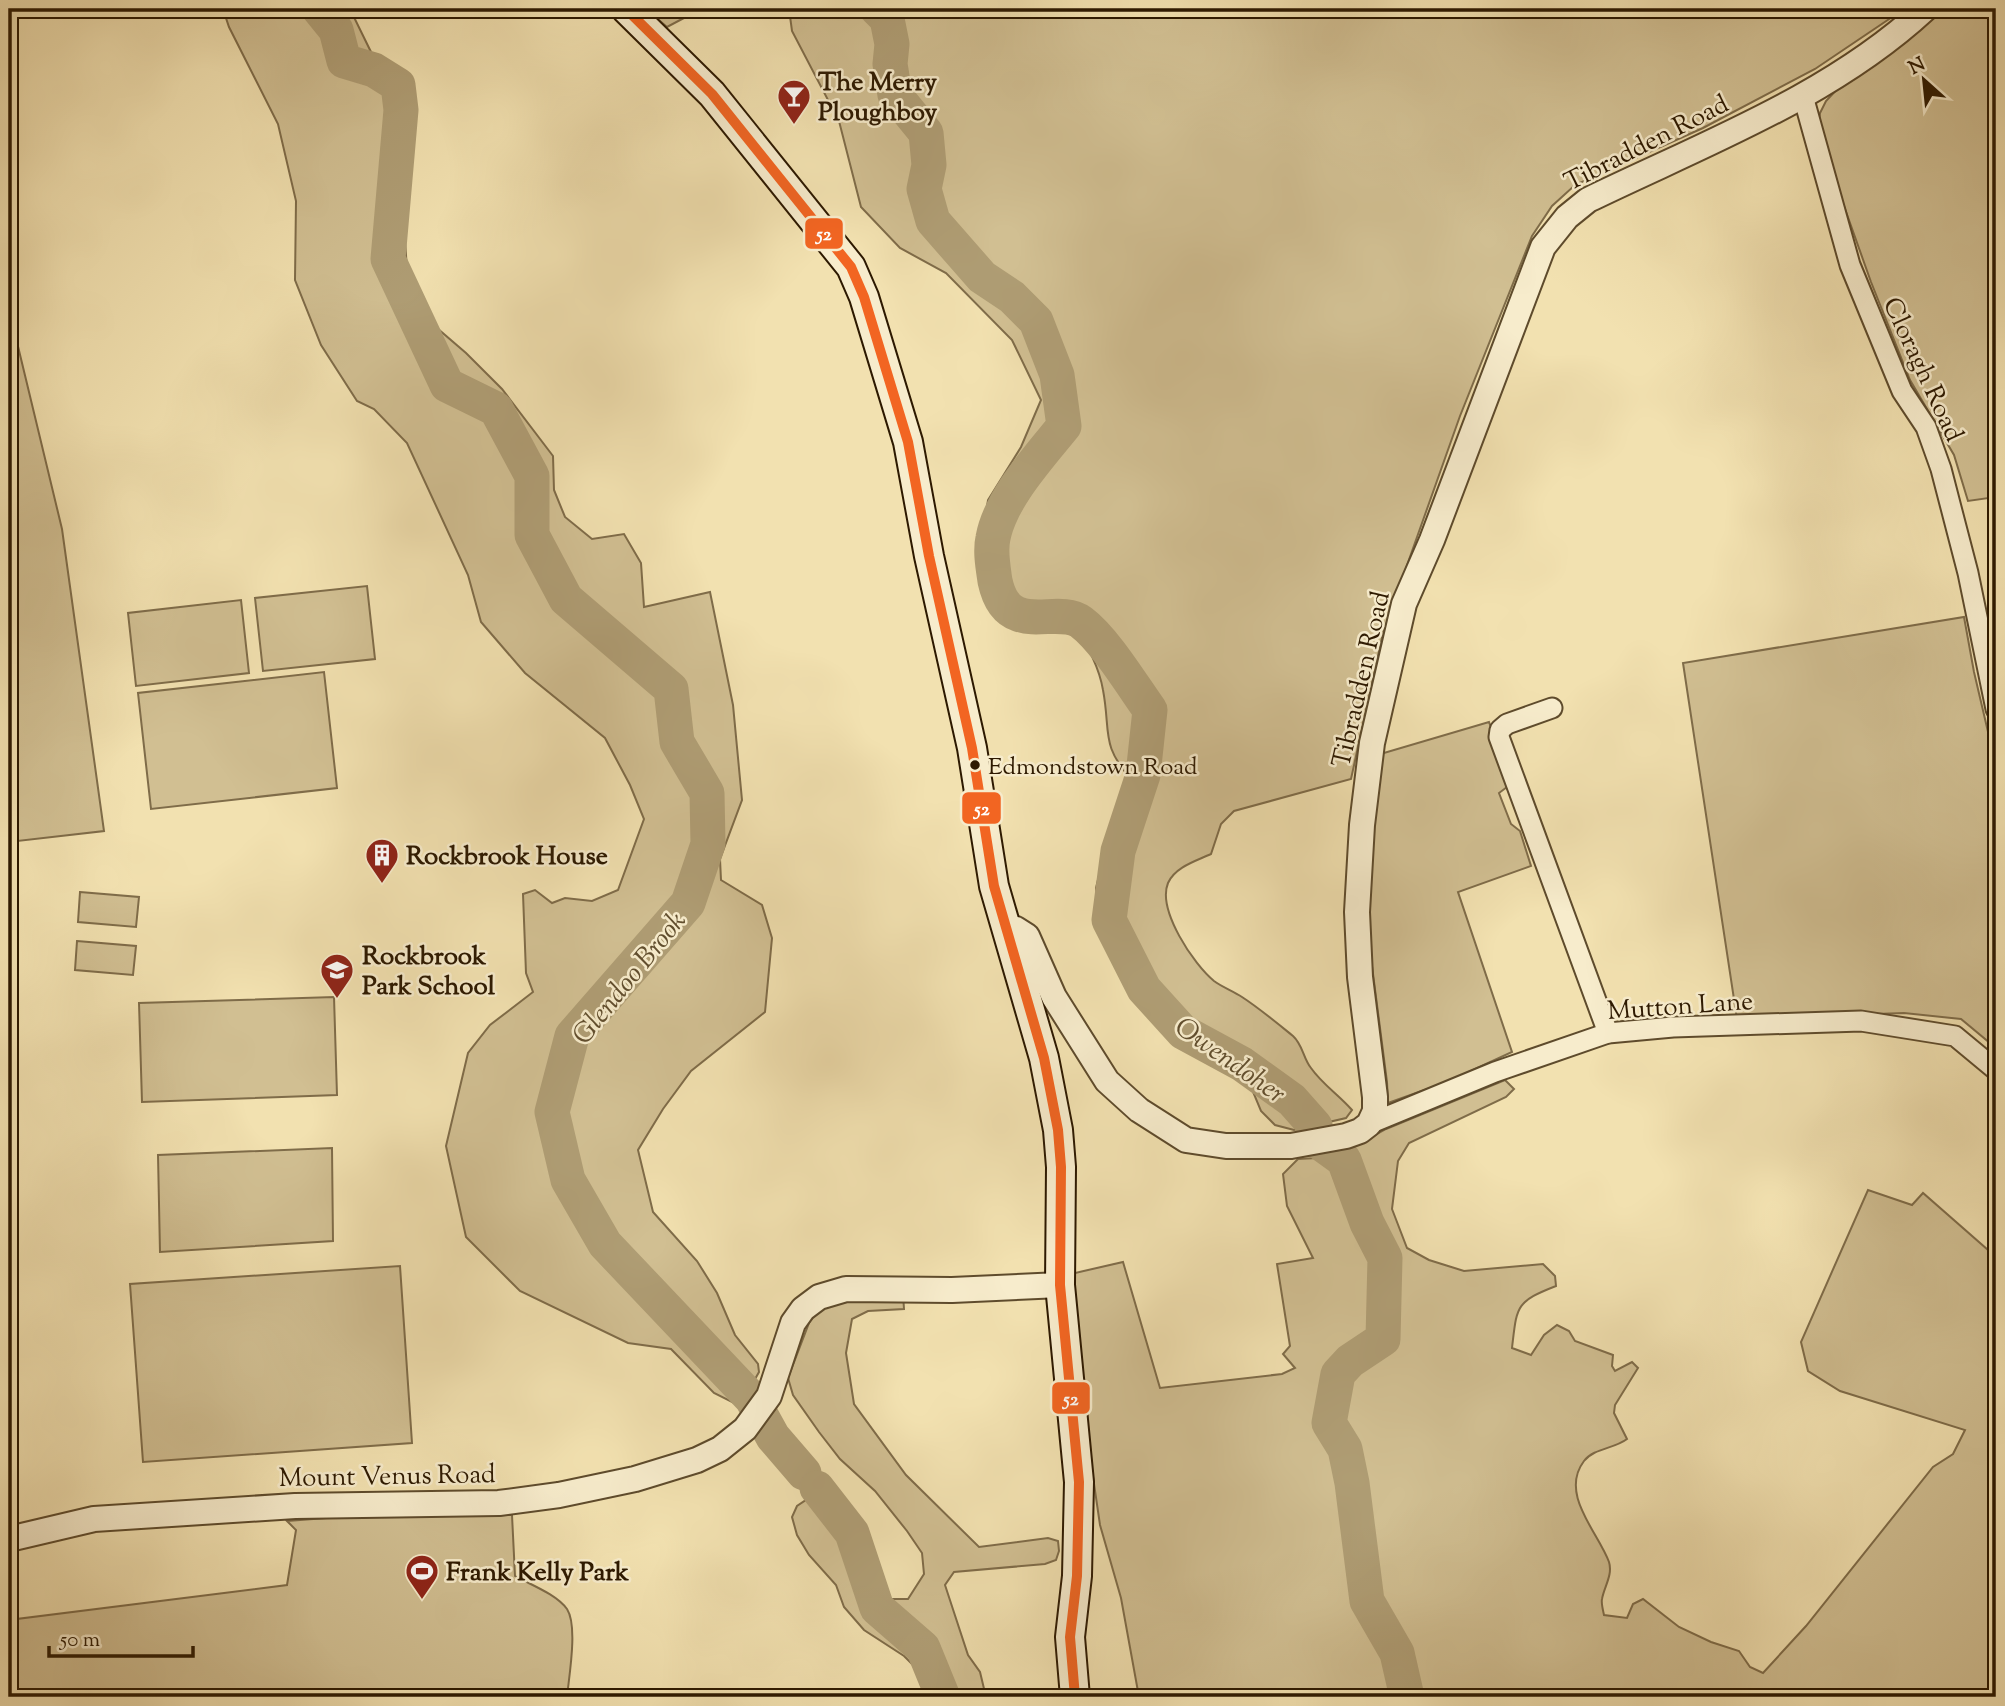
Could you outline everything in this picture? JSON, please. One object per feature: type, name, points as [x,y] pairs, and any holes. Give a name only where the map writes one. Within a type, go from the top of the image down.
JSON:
[{"type":"main road","points":[[626,9],[712,94],[845,260],[864,297],[908,442],[929,556],[972,748],[994,886],[1044,1058],[1059,1130],[1060,1285],[1079,1482],[1077,1576],[1070,1637],[1075,1697]]},
{"type":"street","name":"Tibradden Road","points":[[1369,1124],[1376,1111],[1360,977],[1357,912],[1362,825],[1372,743],[1404,604],[1432,540],[1543,247],[1567,217],[1588,200],[1803,96],[1881,47],[1925,9]]},
{"type":"street","name":"Cloragh Road","points":[[1803,96],[1850,265],[1902,391],[1926,427],[1941,469],[1968,573],[1996,709]]},
{"type":"street","points":[[1552,708],[1507,724],[1500,730],[1499,737],[1608,1033]]},
{"type":"street","points":[[1006,928],[1016,929],[1027,936],[1054,997],[1107,1082],[1139,1110],[1186,1140],[1226,1146],[1291,1146],[1346,1136],[1369,1124]]},
{"type":"street","name":"Mutton Lane","points":[[1369,1124],[1495,1072],[1608,1033],[1673,1027],[1861,1021],[1955,1036],[1996,1070]]},
{"type":"street","name":"Mount Venus Road","points":[[9,1539],[94,1519],[295,1506],[499,1503],[559,1495],[635,1479],[696,1460],[733,1440],[752,1421],[769,1396],[793,1323],[803,1309],[819,1297],[846,1289],[952,1290],[1060,1285]]},
{"type":"shaded area","points":[[223,9],[350,9],[373,56],[399,78],[414,100],[412,155],[404,226],[408,284],[430,322],[502,389],[553,456],[554,490],[565,517],[592,539],[624,534],[641,563],[644,607],[710,592],[733,705],[742,800],[720,859],[721,880],[762,905],[772,938],[765,1012],[691,1071],[638,1150],[653,1212],[697,1261],[717,1293],[735,1335],[758,1364],[759,1372],[740,1406],[714,1393],[671,1349],[628,1343],[520,1291],[466,1237],[446,1146],[468,1053],[490,1025],[533,992],[526,973],[523,894],[535,890],[552,903],[565,898],[592,901],[618,890],[644,819],[630,785],[605,738],[525,673],[481,622],[468,575],[407,443],[374,409],[357,401],[321,345],[295,280],[296,201],[278,124],[229,27]]},
{"type":"shaded area","points":[[646,9],[701,9],[667,27]]},
{"type":"shaded area","points":[[789,9],[1904,9],[1815,69],[1703,128],[1575,185],[1552,206],[1532,236],[1460,416],[1383,633],[1351,779],[1234,811],[1221,824],[1211,854],[1171,877],[1166,894],[1172,922],[1197,963],[1214,981],[1248,1001],[1293,1036],[1315,1074],[1352,1110],[1346,1118],[1294,1130],[1275,1125],[1261,1111],[1249,1082],[1228,1065],[1216,1042],[1147,999],[1126,977],[1101,918],[1096,888],[1104,855],[1114,831],[1124,820],[1132,780],[1115,757],[1108,738],[1099,673],[1075,625],[1057,621],[1030,626],[1007,619],[991,597],[981,545],[988,500],[1021,447],[1041,400],[1012,340],[946,273],[900,248],[861,207],[839,121],[792,31]]},
{"type":"shaded area","points":[[1942,9],[1996,9],[1996,497],[1968,501],[1954,455],[1910,380],[1871,282],[1818,126],[1826,101],[1841,85],[1913,34]]},
{"type":"shaded area","points":[[9,309],[62,529],[104,831],[9,842]]},
{"type":"shaded area","points":[[367,586],[375,659],[263,671],[255,598]]},
{"type":"shaded area","points":[[241,600],[249,673],[136,686],[128,613]]},
{"type":"shaded area","points":[[1964,617],[1996,766],[1996,1048],[1961,1019],[1904,1013],[1737,1019],[1683,663]]},
{"type":"shaded area","points":[[324,672],[337,788],[151,809],[138,693]]},
{"type":"shaded area","points":[[1489,722],[1511,784],[1499,793],[1511,824],[1520,831],[1531,866],[1458,892],[1512,1052],[1447,1082],[1388,1103],[1369,943],[1371,836],[1377,755]]},
{"type":"shaded area","points":[[80,892],[139,897],[136,927],[78,922]]},
{"type":"shaded area","points":[[77,941],[136,946],[133,975],[75,970]]},
{"type":"shaded area","points":[[334,997],[337,1095],[142,1102],[139,1003]]},
{"type":"shaded area","points":[[1505,1080],[1514,1089],[1506,1097],[1409,1143],[1398,1161],[1392,1209],[1407,1248],[1429,1260],[1464,1271],[1543,1264],[1555,1276],[1556,1286],[1520,1307],[1512,1348],[1531,1355],[1544,1335],[1557,1325],[1569,1331],[1575,1341],[1613,1355],[1612,1366],[1615,1371],[1632,1362],[1638,1368],[1615,1405],[1614,1413],[1627,1439],[1588,1457],[1577,1474],[1578,1500],[1610,1567],[1602,1601],[1604,1615],[1627,1618],[1633,1604],[1643,1599],[1679,1627],[1739,1651],[1750,1667],[1763,1673],[1806,1626],[1933,1467],[1953,1454],[1965,1430],[1840,1391],[1808,1371],[1801,1342],[1868,1190],[1912,1205],[1923,1193],[1996,1257],[1996,1697],[1139,1697],[1121,1598],[1100,1525],[1087,1436],[1073,1299],[1075,1273],[1123,1262],[1160,1388],[1282,1374],[1295,1368],[1283,1354],[1290,1346],[1277,1264],[1313,1258],[1287,1206],[1283,1174],[1298,1159],[1317,1158],[1350,1149],[1386,1129]]},
{"type":"shaded area","points":[[332,1148],[333,1241],[160,1252],[158,1155]]},
{"type":"shaded area","points":[[400,1266],[412,1443],[143,1462],[130,1284]]},
{"type":"shaded area","points":[[903,1294],[904,1309],[868,1311],[852,1319],[846,1353],[854,1404],[906,1475],[979,1547],[1048,1538],[1058,1541],[1056,1560],[1045,1564],[954,1572],[945,1585],[968,1655],[980,1672],[986,1697],[927,1697],[923,1675],[904,1656],[864,1630],[844,1607],[836,1585],[809,1555],[797,1535],[792,1517],[797,1506],[812,1496],[825,1502],[861,1554],[873,1581],[890,1599],[908,1599],[924,1574],[922,1553],[907,1531],[875,1491],[840,1459],[819,1432],[793,1395],[788,1378],[809,1323],[819,1309],[832,1301]]},
{"type":"shaded area","name":"Frank Kelly Park","points":[[392,1513],[512,1515],[515,1576],[556,1599],[567,1609],[570,1617],[572,1652],[567,1697],[9,1697],[9,1620],[287,1585],[296,1530],[287,1521]]},
{"type":"waterway","name":"Glendoo Brook","points":[[319,9],[336,30],[344,61],[374,70],[398,85],[401,110],[388,259],[447,385],[496,409],[532,476],[532,535],[566,599],[671,689],[677,742],[707,793],[708,844],[688,903],[572,1036],[552,1112],[568,1180],[605,1244],[752,1399],[773,1437],[804,1473]]},
{"type":"waterway","name":"Owendoher","points":[[877,9],[887,19],[892,44],[890,64],[895,95],[926,133],[929,165],[924,189],[933,221],[982,277],[1012,297],[1036,321],[1057,375],[1064,426],[1022,479],[997,523],[992,554],[998,591],[1005,605],[1018,614],[1067,617],[1081,622],[1109,651],[1150,710],[1143,775],[1118,851],[1109,920],[1144,989],[1183,1032],[1242,1064],[1292,1100],[1315,1126],[1319,1142],[1344,1160],[1367,1223],[1385,1258],[1383,1339],[1350,1361],[1338,1374],[1329,1423],[1345,1449],[1367,1601],[1397,1653],[1407,1697]]},
{"type":"waterway","name":"Glendoo Brook","points":[[817,1488],[852,1533],[877,1608],[923,1648],[943,1697]]},
{"type":"transit line","name":"52","points":[[626,9],[712,94],[851,267],[864,297],[908,442],[929,556],[972,748],[994,886],[1044,1058],[1058,1130],[1061,1167],[1060,1285],[1079,1482],[1077,1576],[1070,1637],[1075,1697]]},
{"type":"place","name":"The Merry Ploughboy","points":[[794,126]]},
{"type":"place","name":"Edmondstown Road","points":[[975,765]]},
{"type":"place","name":"Rockbrook House","points":[[382,885]]},
{"type":"place","name":"Rockbrook Park School","points":[[337,1000]]},
{"type":"place","name":"Frank Kelly Park","points":[[422,1601]]}]
